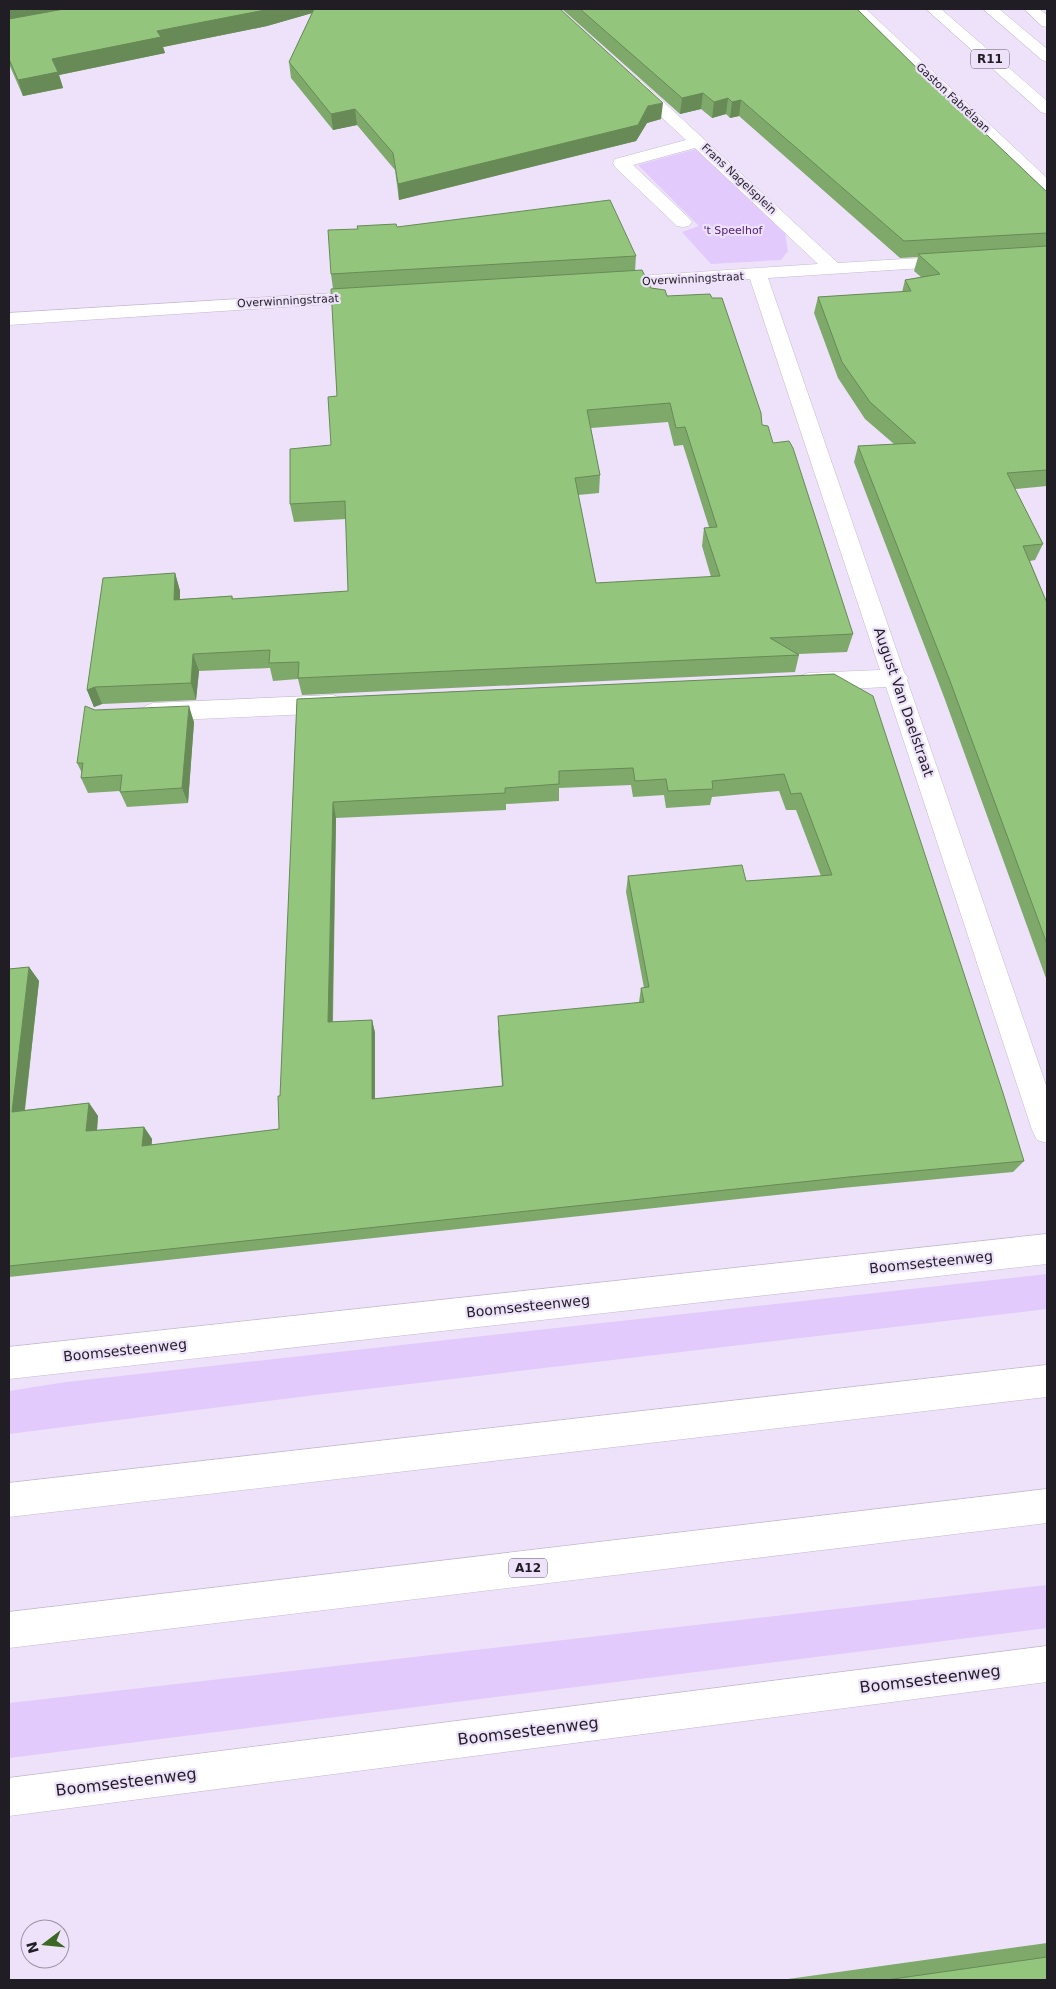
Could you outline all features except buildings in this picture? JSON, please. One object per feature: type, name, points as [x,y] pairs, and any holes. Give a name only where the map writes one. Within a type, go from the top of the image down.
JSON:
[{"type":"main road","name":"Gaston Fabrélaan","points":[[858,9],[1047,187]]},
{"type":"main road","name":"R11","points":[[933,9],[1047,109]]},
{"type":"main road","name":"R11","points":[[990,9],[1047,57]]},
{"type":"main road","points":[[1030,9],[1047,23]]},
{"type":"main road","points":[[626,76],[700,142]]},
{"type":"main road","name":"Frans Nagelsplein","points":[[683,222],[621,163],[700,142],[834,269]]},
{"type":"main road","name":"Overwinningstraat","points":[[593,284],[758,275],[970,260]]},
{"type":"main road","name":"August Van Daelstraat","points":[[758,275],[896,678],[1047,1130]]},
{"type":"main road","name":"Overwinningstraat","points":[[9,319],[388,296]]},
{"type":"main road","points":[[787,683],[896,678]]},
{"type":"main road","points":[[131,713],[350,703]]},
{"type":"main road","name":"Boomsesteenweg","points":[[9,1363],[1047,1249]]},
{"type":"main road","points":[[9,1500],[1047,1381]]},
{"type":"main road","name":"A12","points":[[9,1630],[1047,1506]]},
{"type":"main road","name":"Boomsesteenweg","points":[[9,1798],[1047,1664]]},
{"type":"green space","name":"'t Speelhof","points":[[696,149],[785,233],[788,251],[781,260],[711,264],[682,232],[699,226],[638,165]]},
{"type":"green space","points":[[1047,1274],[1047,1309],[307,1396],[9,1434],[9,1391],[66,1382]]},
{"type":"green space","points":[[1047,1585],[1047,1628],[9,1758],[9,1703]]}]
